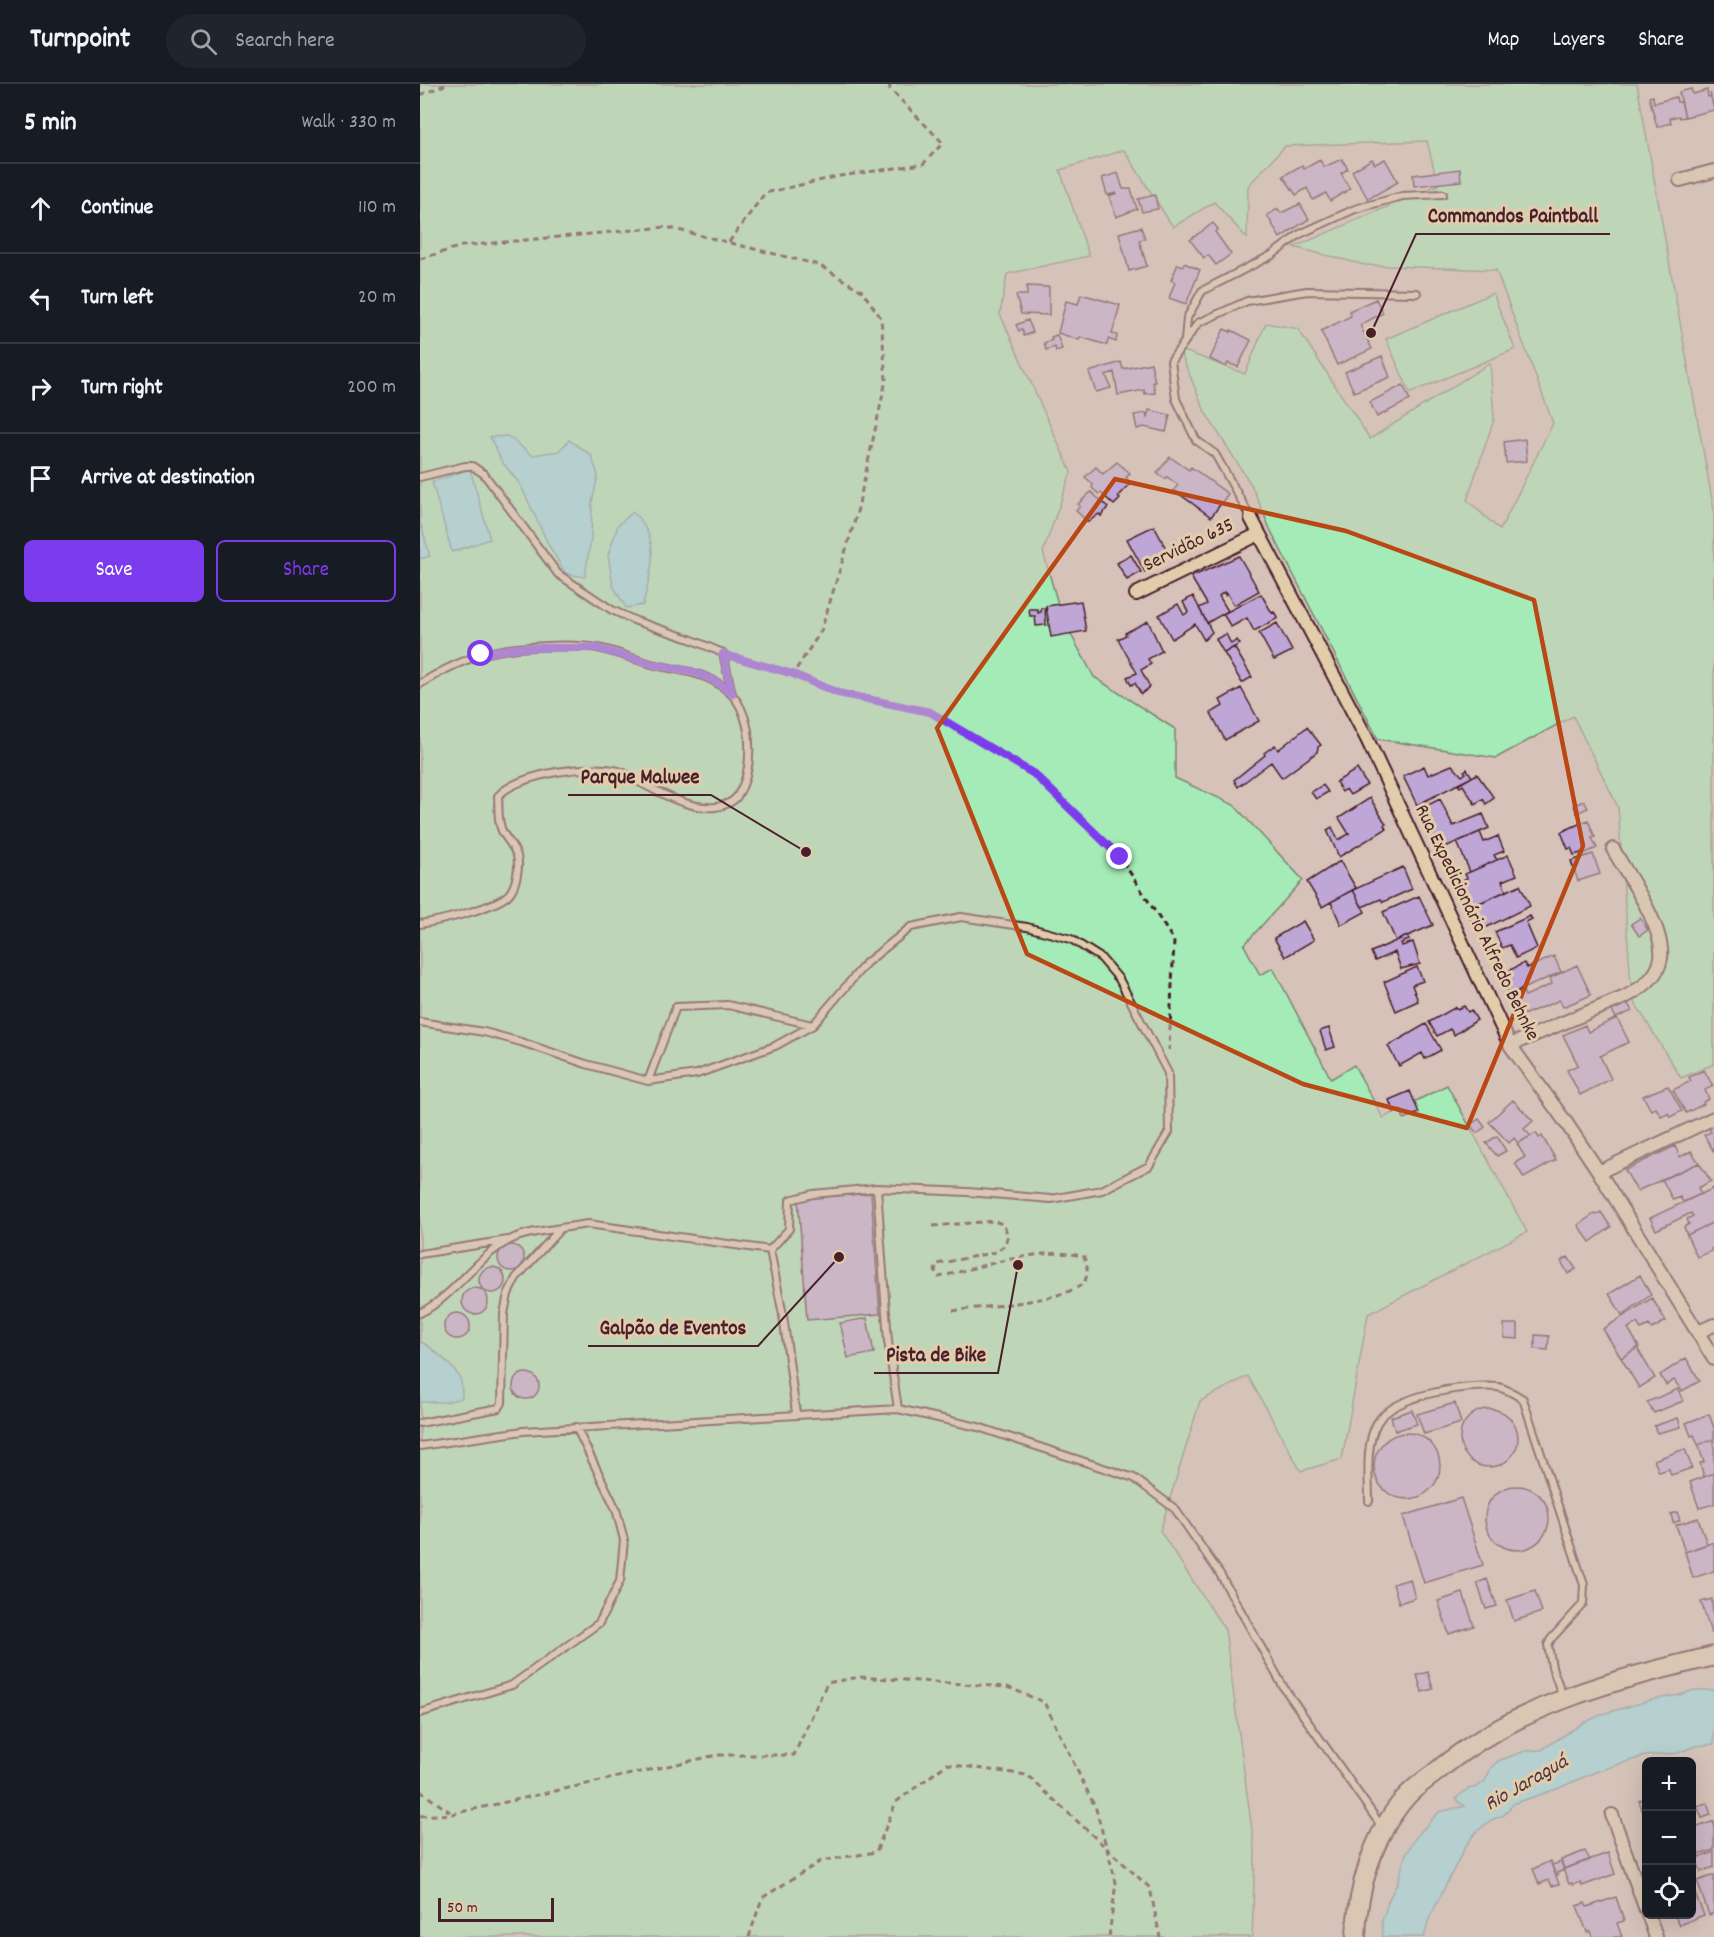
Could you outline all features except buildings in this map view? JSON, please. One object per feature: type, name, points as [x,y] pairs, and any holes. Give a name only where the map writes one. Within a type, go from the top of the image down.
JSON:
[{"type":"main road","points":[[1356,1937],[1360,1896],[1383,1829],[1405,1797],[1456,1756],[1500,1727],[1563,1698],[1611,1682],[1714,1656]]},
{"type":"street","points":[[1680,180],[1714,171]]},
{"type":"street","name":"Rua Expedicionário Alfredo Behnke","points":[[1251,518],[1367,739],[1510,1046],[1599,1172],[1714,1359]]},
{"type":"street","name":"Servidão 635","points":[[1136,594],[1258,534]]},
{"type":"street","points":[[1510,1046],[1624,997],[1642,988],[1654,974],[1661,958],[1658,936],[1648,910],[1613,849]]},
{"type":"street","points":[[1599,1172],[1714,1118]]},
{"type":"street","points":[[1698,1332],[1714,1325]]},
{"type":"street","points":[[1612,1815],[1642,1898]]},
{"type":"street","points":[[1650,1919],[1656,1937]]},
{"type":"lane","points":[[1184,342],[1187,318],[1202,291],[1272,255],[1300,234],[1355,209],[1402,196],[1443,194]]},
{"type":"lane","points":[[1251,518],[1215,454],[1196,440],[1176,399],[1171,361],[1198,323],[1247,301],[1307,291],[1417,293]]},
{"type":"lane","points":[[420,477],[472,466],[484,474],[558,574],[612,610],[723,654],[732,694]]},
{"type":"lane","points":[[420,684],[447,668],[481,654],[516,648],[596,648],[656,665],[691,671],[716,681],[732,694],[739,705],[749,737],[750,758],[746,778],[737,798],[723,806],[702,808],[672,799],[619,771],[563,770],[523,780],[504,790],[498,796],[501,831],[515,849],[518,860],[514,887],[507,897],[472,912],[420,924]]},
{"type":"lane","points":[[420,1022],[484,1032],[648,1082],[697,1074],[775,1046],[813,1025],[866,963],[911,927],[961,917],[1027,927],[1071,939],[1101,958],[1119,979],[1168,1073],[1169,1132],[1149,1166],[1102,1190],[1051,1199],[877,1188],[813,1194],[790,1200],[789,1229],[770,1250]]},
{"type":"lane","points":[[648,1082],[676,1007],[728,1005],[813,1025]]},
{"type":"lane","points":[[877,1188],[888,1341],[898,1409]]},
{"type":"lane","points":[[420,1254],[588,1224],[770,1250]]},
{"type":"lane","points":[[420,1423],[499,1408],[502,1403],[504,1314],[508,1294],[516,1278],[561,1228]]},
{"type":"lane","points":[[420,1313],[444,1299],[494,1250],[511,1239]]},
{"type":"lane","points":[[770,1250],[783,1314],[796,1413]]},
{"type":"lane","points":[[1369,1501],[1371,1436],[1378,1421],[1388,1411],[1417,1398],[1452,1389],[1498,1387],[1523,1399],[1584,1585],[1583,1604],[1548,1645],[1552,1667],[1563,1698]]},
{"type":"lane","points":[[420,1446],[491,1434],[576,1427],[898,1409],[978,1427],[1134,1478],[1175,1509],[1220,1574],[1284,1688],[1383,1829]]},
{"type":"lane","points":[[420,1713],[512,1685],[599,1623],[620,1581],[624,1540],[616,1509],[576,1427]]},
{"type":"path","points":[[420,95],[447,84]]},
{"type":"path","points":[[729,242],[765,193],[840,176],[923,164],[943,143],[890,88],[889,84]]},
{"type":"path","points":[[420,259],[462,246],[666,227],[819,265],[862,291],[881,318],[886,380],[856,517],[821,631],[793,674]]},
{"type":"path","points":[[723,654],[793,674],[838,693],[930,712],[1034,774],[1120,857],[1174,941],[1168,1073]]},
{"type":"path","points":[[933,1226],[993,1221],[1003,1224],[1008,1235],[1005,1245],[996,1252],[937,1264],[935,1271],[939,1277],[1039,1254],[1074,1253],[1084,1257],[1088,1268],[1085,1281],[1074,1290],[1046,1297],[952,1311]]},
{"type":"path","points":[[420,1816],[452,1814],[717,1755],[794,1755],[827,1683],[860,1677],[1007,1687],[1044,1702],[1096,1809],[1116,1882],[1109,1937]]},
{"type":"path","points":[[749,1937],[762,1898],[821,1861],[876,1852],[896,1802],[947,1764],[1027,1775],[1150,1888],[1160,1937]]},
{"type":"path","points":[[420,1791],[452,1814]]},
{"type":"highlighted area","points":[[1115,479],[1346,531],[1534,600],[1583,846],[1467,1128],[1303,1084],[1027,954],[937,728]]},
{"type":"green space","points":[[420,84],[1637,84],[1714,511],[1714,1064],[1681,1078],[1632,998],[1618,807],[1573,716],[1496,758],[1378,739],[1270,529],[1252,486],[1205,412],[1179,349],[1245,374],[1266,323],[1298,329],[1370,439],[1490,363],[1494,419],[1467,500],[1500,530],[1553,423],[1496,270],[1365,265],[1294,247],[1438,185],[1427,141],[1285,146],[1248,186],[1247,238],[1214,202],[1173,227],[1124,150],[1060,170],[1089,256],[1007,274],[1000,314],[1071,472],[1043,552],[1062,618],[1094,677],[1175,729],[1175,778],[1234,805],[1303,880],[1244,945],[1260,975],[1273,968],[1331,1079],[1354,1065],[1383,1118],[1447,1085],[1527,1232],[1368,1314],[1342,1459],[1301,1471],[1248,1376],[1200,1401],[1160,1531],[1225,1630],[1255,1853],[1252,1937],[420,1937]]},
{"type":"green space","points":[[1493,293],[1515,349],[1410,393],[1386,339]]},
{"type":"water","points":[[508,436],[532,455],[559,451],[569,440],[591,455],[598,475],[592,503],[591,538],[585,577],[566,574],[549,546],[520,484],[502,462],[490,437]]},
{"type":"water","points":[[470,469],[490,539],[452,552],[432,482]]},
{"type":"water","points":[[633,512],[648,534],[652,556],[643,605],[626,608],[613,586],[608,555],[618,525]]},
{"type":"water","points":[[420,521],[430,556],[420,559]]},
{"type":"water","points":[[420,1341],[457,1373],[461,1383],[462,1398],[446,1402],[420,1402]]},
{"type":"water","name":"Rio Jaraguá","points":[[1694,1690],[1714,1690],[1714,1744],[1696,1746],[1678,1753],[1645,1756],[1595,1772],[1559,1788],[1513,1804],[1504,1815],[1491,1820],[1476,1832],[1465,1847],[1429,1919],[1424,1937],[1383,1937],[1382,1921],[1389,1899],[1397,1884],[1406,1854],[1416,1837],[1439,1812],[1465,1806],[1456,1798],[1485,1781],[1491,1768],[1498,1761],[1525,1751],[1541,1750],[1583,1723],[1603,1714]]},
{"type":"place","name":"Commandos Paintball","points":[[1371,333]]},
{"type":"place","name":"Parque Malwee","points":[[806,852]]},
{"type":"place","name":"Galpão de Eventos","points":[[839,1257]]},
{"type":"place","name":"Pista de Bike","points":[[1018,1265]]},
{"type":"route","points":[[481,654],[516,648],[596,648],[656,665],[691,671],[716,681],[732,694],[723,654],[793,674],[838,693],[930,712],[1034,774],[1120,857]]}]
